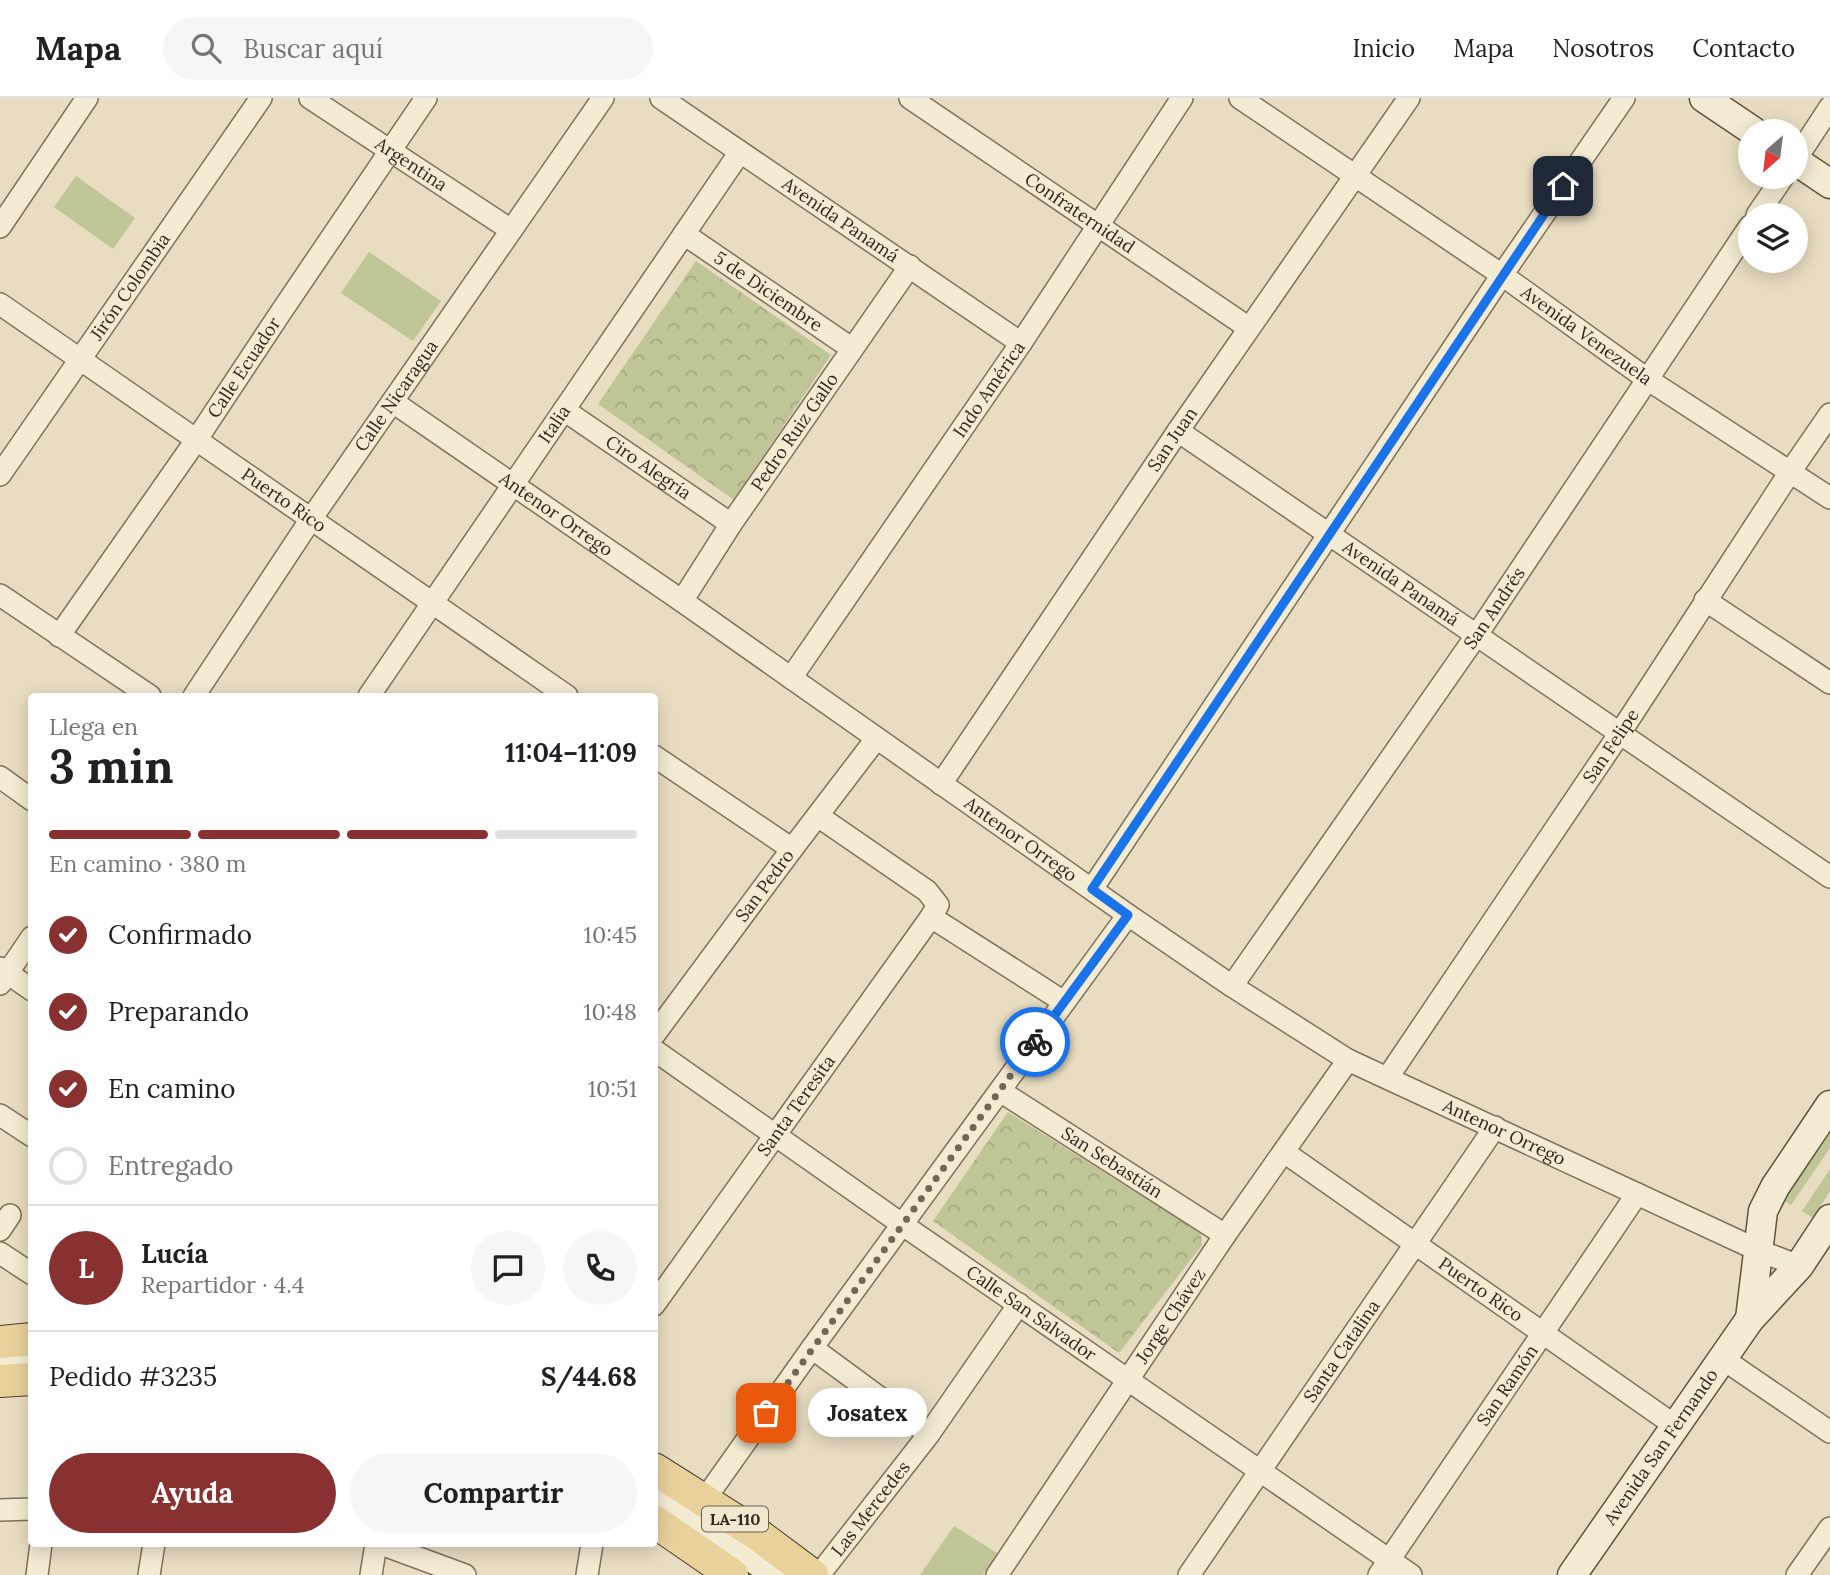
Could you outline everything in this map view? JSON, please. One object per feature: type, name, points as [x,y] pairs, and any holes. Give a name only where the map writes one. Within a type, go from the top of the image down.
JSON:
[{"type":"main road","points":[[0,1342],[28,1339]]},
{"type":"main road","points":[[0,1381],[28,1379]]},
{"type":"main road","name":"LA-110","points":[[658,1471],[705,1499],[812,1575]]},
{"type":"main road","name":"LA-110","points":[[658,1524],[732,1575]]},
{"type":"street","points":[[0,227],[87,98]]},
{"type":"street","name":"Jirón Colombia","points":[[0,475],[261,98]]},
{"type":"street","name":"Argentina","points":[[310,98],[511,230]]},
{"type":"street","name":"Calle Ecuador","points":[[59,636],[197,439],[426,98]]},
{"type":"street","name":"Calle Nicaragua","points":[[196,693],[311,519],[603,98]]},
{"type":"street","name":"Avenida Panamá","points":[[661,98],[1021,343]]},
{"type":"street","name":"Confraternidad","points":[[910,98],[1249,328]]},
{"type":"street","name":"Indo América","points":[[791,678],[1021,343],[1182,98]]},
{"type":"street","name":"Avenida Venezuela","points":[[1240,98],[1502,275],[1647,379],[1830,498]]},
{"type":"street","name":"San Juan","points":[[941,784],[1178,431],[1409,98]]},
{"type":"street","points":[[1092,889],[1502,275],[1625,98]]},
{"type":"street","points":[[1704,98],[1738,121]]},
{"type":"street","points":[[1808,141],[1830,107]]},
{"type":"street","name":"Italia","points":[[371,693],[740,152]]},
{"type":"street","points":[[1808,168],[1830,184]]},
{"type":"street","name":"5 de Diciembre","points":[[684,234],[851,348]]},
{"type":"street","name":"San Andrés","points":[[1232,986],[1476,636],[1738,244]]},
{"type":"street","name":"Pedro Ruiz Gallo","points":[[682,601],[731,524],[909,266]]},
{"type":"street","name":"Puerto Rico","points":[[0,304],[432,604],[542,690]]},
{"type":"street","name":"Antenor Orrego","points":[[393,402],[682,601],[1128,915],[1348,1060],[1760,1251],[1798,1266]]},
{"type":"street","name":"Ciro Alegría","points":[[564,410],[731,524]]},
{"type":"street","name":"San Felipe","points":[[1388,1077],[1620,733],[1705,600],[1830,414]]},
{"type":"street","name":"Avenida Panamá","points":[[1178,431],[1830,877]]},
{"type":"street","points":[[0,594],[145,693]]},
{"type":"street","points":[[1705,600],[1830,683]]},
{"type":"street","name":"San Pedro","points":[[658,1030],[877,739]]},
{"type":"street","points":[[658,765],[792,849]]},
{"type":"street","points":[[0,778],[28,797]]},
{"type":"street","points":[[818,816],[927,891],[935,911],[1064,1002]]},
{"type":"street","name":"Santa Teresita","points":[[658,1299],[935,911]]},
{"type":"street","points":[[705,1499],[1128,915]]},
{"type":"street","points":[[28,942],[2,975],[28,988]]},
{"type":"street","name":"Calle San Salvador","points":[[658,1053],[1261,1471],[1384,1567],[1411,1575]]},
{"type":"street","name":"Jorge Chávez","points":[[998,1575],[1226,1235],[1348,1060]]},
{"type":"street","name":"San Sebastián","points":[[1000,1091],[1226,1235]]},
{"type":"street","points":[[1750,1319],[1760,1251],[1762,1211],[1830,1105]]},
{"type":"street","points":[[0,1115],[28,1133]]},
{"type":"street","name":"Santa Catalina","points":[[1189,1575],[1495,1127]]},
{"type":"street","name":"Puerto Rico","points":[[1284,1152],[1677,1426]]},
{"type":"street","name":"San Ramón","points":[[1384,1567],[1637,1194]]},
{"type":"street","name":"Avenida San Fernando","points":[[1572,1575],[1750,1319],[1798,1266],[1830,1219]]},
{"type":"street","points":[[0,1253],[28,1271]]},
{"type":"street","name":"Las Mercedes","points":[[819,1575],[929,1434],[1019,1304]]},
{"type":"street","points":[[812,1348],[929,1434]]},
{"type":"street","points":[[0,1361],[28,1359]]},
{"type":"street","points":[[1723,1359],[1830,1432]]},
{"type":"street","points":[[658,1496],[776,1575]]},
{"type":"street","points":[[0,1510],[28,1509]]},
{"type":"street","points":[[1797,1575],[1830,1528]]},
{"type":"street","points":[[37,1575],[41,1547]]},
{"type":"street","points":[[149,1575],[153,1547]]},
{"type":"street","points":[[371,1575],[377,1547]]},
{"type":"street","points":[[386,1547],[465,1575]]},
{"type":"street","points":[[587,1575],[592,1547]]},
{"type":"green space","points":[[76,176],[135,218],[113,249],[54,207]]},
{"type":"green space","points":[[369,252],[441,301],[413,341],[341,293]]},
{"type":"green space","points":[[696,261],[831,355],[734,500],[598,404]]},
{"type":"green space","points":[[1008,1112],[1201,1233],[1202,1245],[1119,1353],[933,1221]]},
{"type":"green space","points":[[1830,1124],[1830,1148],[1791,1205],[1780,1198]]},
{"type":"green space","points":[[1830,1169],[1830,1191],[1813,1218],[1802,1211]]},
{"type":"green space","points":[[954,1526],[997,1553],[983,1575],[920,1575]]},
{"type":"way so far","points":[[766,1413],[1035,1042]]},
{"type":"place","name":"Josatex","points":[[766,1413]]},
{"type":"route","points":[[1035,1042],[1128,915],[1092,889],[1563,186]]}]
